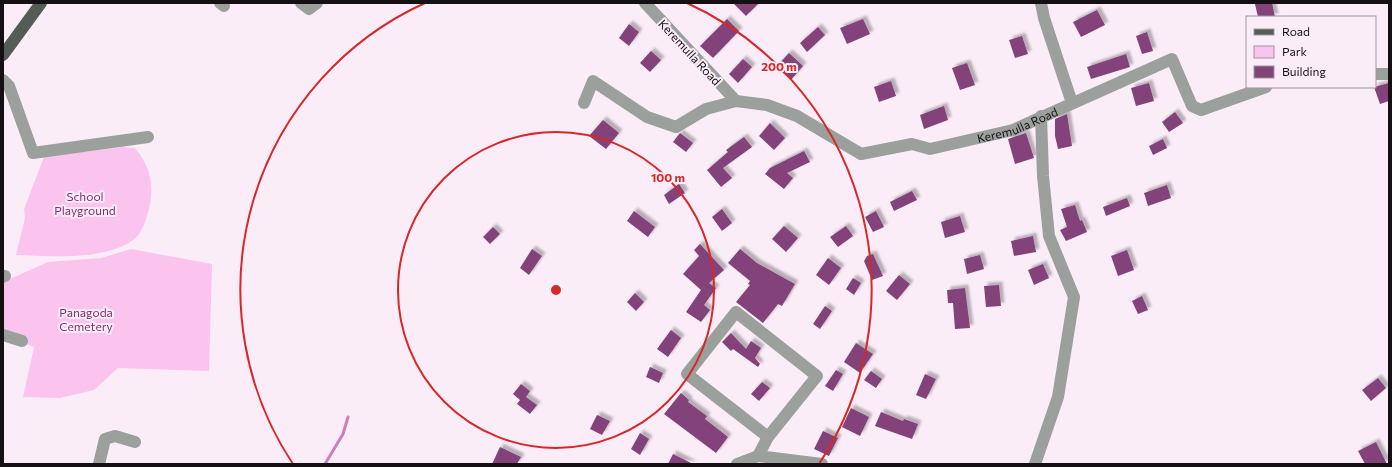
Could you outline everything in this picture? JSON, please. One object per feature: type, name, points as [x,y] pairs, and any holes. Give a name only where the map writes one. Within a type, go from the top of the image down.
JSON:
[{"type":"main road","points":[[3,56],[41,3]]},
{"type":"street","points":[[301,3],[309,10],[317,3]]},
{"type":"street","name":"Keremulla Road","points":[[645,3],[736,101]]},
{"type":"street","points":[[1041,3],[1072,103]]},
{"type":"street","name":"Keremulla Road","points":[[584,103],[593,81],[647,117],[676,127],[706,109],[736,101],[767,105],[797,116],[860,154],[912,144],[930,150],[1013,130],[1041,116],[1172,59],[1192,106],[1201,110],[1263,88]]},
{"type":"street","points":[[1376,74],[1389,74]]},
{"type":"street","points":[[3,80],[9,86],[33,153],[148,137]]},
{"type":"street","points":[[1035,464],[1058,397],[1074,298],[1049,236],[1043,176],[1041,116]]},
{"type":"street","points":[[758,456],[768,437],[817,376],[736,312],[687,374],[768,437]]},
{"type":"street","points":[[3,335],[22,341]]},
{"type":"street","points":[[99,464],[105,439],[115,436],[135,442]]},
{"type":"street","points":[[737,464],[758,456],[822,464]]},
{"type":"green space","name":"School Playground","points":[[123,147],[135,148],[140,154],[147,167],[151,181],[151,196],[148,214],[142,230],[136,238],[120,247],[106,252],[76,256],[16,255],[25,218],[24,209],[44,157]]},
{"type":"green space","name":"Panagoda Cemetery","points":[[131,249],[212,264],[209,371],[118,368],[94,390],[60,398],[23,397],[34,347],[3,335],[3,282],[48,262],[101,258]]},
{"type":"building","points":[[733,3],[759,3],[746,16]]},
{"type":"building","points":[[1272,3],[1275,16],[1258,16],[1255,4]]},
{"type":"building","points":[[1097,10],[1105,25],[1081,37],[1073,22]]},
{"type":"building","points":[[727,19],[739,31],[713,58],[700,46]]},
{"type":"building","points":[[863,19],[870,34],[847,44],[840,28]]},
{"type":"building","points":[[629,24],[639,32],[629,46],[619,38]]},
{"type":"building","points":[[818,27],[825,35],[807,52],[800,43]]},
{"type":"building","points":[[1147,32],[1153,51],[1142,54],[1136,36]]},
{"type":"building","points":[[1022,36],[1028,54],[1015,58],[1009,40]]},
{"type":"building","points":[[651,51],[661,60],[650,72],[640,63]]},
{"type":"building","points":[[789,53],[803,66],[791,80],[776,67]]},
{"type":"building","points":[[1126,54],[1130,67],[1091,79],[1087,67]]},
{"type":"building","points":[[743,59],[752,67],[738,83],[729,74]]},
{"type":"building","points":[[967,63],[975,85],[960,90],[952,68]]},
{"type":"building","points":[[891,81],[896,96],[879,102],[874,87]]},
{"type":"building","points":[[1149,83],[1154,101],[1136,106],[1131,88]]},
{"type":"building","points":[[1389,83],[1389,101],[1380,104],[1374,88]]},
{"type":"building","points":[[944,106],[948,120],[924,129],[920,115]]},
{"type":"building","points":[[1175,112],[1183,123],[1169,132],[1162,122]]},
{"type":"building","points":[[1067,114],[1072,146],[1058,149],[1055,136],[1055,119]]},
{"type":"building","points":[[603,120],[619,133],[606,149],[589,136]]},
{"type":"building","points":[[770,123],[785,138],[774,150],[759,136]]},
{"type":"building","points":[[680,133],[693,143],[686,152],[673,142]]},
{"type":"building","points":[[1026,133],[1034,158],[1015,164],[1008,139]]},
{"type":"building","points":[[744,137],[752,147],[723,168],[732,178],[721,187],[707,170],[728,152],[726,150]]},
{"type":"building","points":[[1163,139],[1167,148],[1153,155],[1149,146]]},
{"type":"building","points":[[804,151],[810,162],[787,173],[793,178],[784,189],[765,174],[770,168]]},
{"type":"building","points":[[679,184],[685,193],[669,204],[664,195]]},
{"type":"building","points":[[1167,185],[1171,198],[1148,206],[1144,193]]},
{"type":"building","points":[[912,191],[917,200],[894,211],[890,202]]},
{"type":"building","points":[[1127,198],[1130,206],[1106,216],[1103,207]]},
{"type":"building","points":[[1075,205],[1080,221],[1082,220],[1087,232],[1066,241],[1060,230],[1067,227],[1061,209]]},
{"type":"building","points":[[722,209],[732,223],[722,231],[712,217]]},
{"type":"building","points":[[634,211],[655,227],[648,237],[627,221]]},
{"type":"building","points":[[876,211],[884,227],[873,232],[865,217]]},
{"type":"building","points":[[960,216],[965,232],[945,238],[941,222]]},
{"type":"building","points":[[784,226],[798,238],[786,252],[772,239]]},
{"type":"building","points":[[846,226],[853,236],[838,247],[830,237]]},
{"type":"building","points":[[493,227],[500,234],[490,244],[483,237]]},
{"type":"building","points":[[1033,236],[1036,252],[1014,256],[1011,241]]},
{"type":"building","points":[[700,244],[724,270],[709,283],[716,288],[704,305],[710,310],[701,322],[686,312],[701,290],[683,274],[699,256],[694,250]]},
{"type":"building","points":[[532,249],[542,256],[529,275],[520,268]]},
{"type":"building","points":[[740,249],[757,263],[795,284],[782,306],[778,304],[763,323],[736,302],[750,285],[748,284],[750,281],[728,263]]},
{"type":"building","points":[[1127,250],[1134,270],[1118,276],[1111,256]]},
{"type":"building","points":[[873,254],[883,276],[872,280],[864,261],[867,256]]},
{"type":"building","points":[[980,255],[984,269],[967,274],[964,259]]},
{"type":"building","points":[[828,258],[841,268],[829,285],[816,275]]},
{"type":"building","points":[[1043,264],[1049,278],[1034,285],[1028,270]]},
{"type":"building","points":[[899,275],[910,284],[897,300],[886,291]]},
{"type":"building","points":[[853,278],[861,283],[854,295],[846,289]]},
{"type":"building","points":[[999,285],[1001,306],[986,307],[984,286]]},
{"type":"building","points":[[965,288],[970,328],[955,329],[953,303],[948,303],[947,290]]},
{"type":"building","points":[[635,293],[644,302],[636,311],[627,302]]},
{"type":"building","points":[[1142,296],[1148,310],[1138,314],[1132,301]]},
{"type":"building","points":[[825,306],[832,311],[820,329],[813,324]]},
{"type":"building","points":[[671,330],[681,338],[668,357],[657,349]]},
{"type":"building","points":[[731,333],[746,349],[751,341],[761,348],[755,358],[760,364],[758,367],[733,349],[731,351],[722,342]]},
{"type":"building","points":[[856,343],[873,354],[860,373],[844,362]]},
{"type":"building","points":[[650,367],[663,373],[659,383],[646,377]]},
{"type":"building","points":[[836,370],[843,374],[833,391],[825,386]]},
{"type":"building","points":[[871,371],[882,379],[876,388],[864,380]]},
{"type":"building","points":[[925,374],[936,379],[926,399],[916,395]]},
{"type":"building","points":[[1378,378],[1386,388],[1371,401],[1362,390]]},
{"type":"building","points":[[762,382],[770,388],[759,401],[751,394]]},
{"type":"building","points":[[521,384],[530,391],[526,397],[537,405],[530,414],[517,404],[520,400],[513,394]]},
{"type":"building","points":[[681,393],[689,400],[688,402],[707,416],[705,419],[728,437],[716,453],[664,414]]},
{"type":"building","points":[[851,408],[869,417],[860,436],[842,427]]},
{"type":"building","points":[[881,412],[903,421],[904,419],[918,424],[912,439],[875,426]]},
{"type":"building","points":[[597,415],[610,421],[602,435],[590,429]]},
{"type":"building","points":[[823,431],[838,438],[829,456],[814,449]]},
{"type":"building","points":[[640,433],[649,439],[640,455],[631,449]]},
{"type":"building","points":[[1376,442],[1387,464],[1365,464],[1358,451]]},
{"type":"building","points":[[500,447],[521,457],[517,464],[492,464]]},
{"type":"building","points":[[673,454],[693,464],[668,464]]},
{"type":"waterway","points":[[325,464],[343,434],[348,417]]}]
